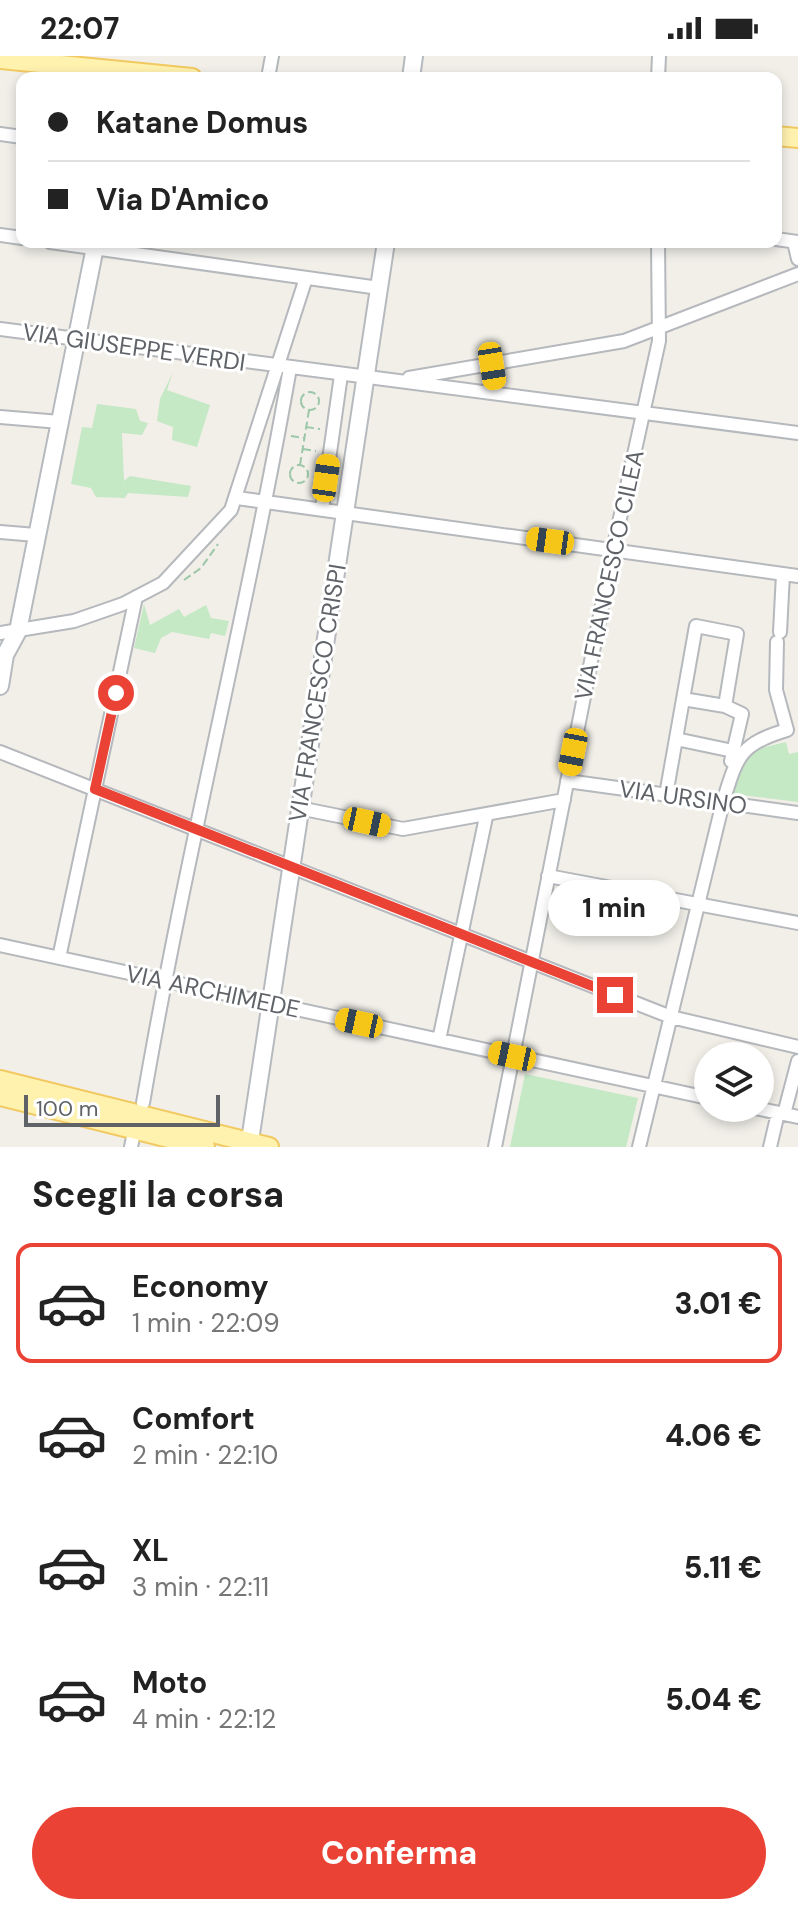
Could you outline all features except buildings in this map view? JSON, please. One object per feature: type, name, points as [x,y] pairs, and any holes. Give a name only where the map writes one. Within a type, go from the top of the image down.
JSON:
[{"type":"main road","points":[[13,58],[151,72]]},
{"type":"main road","points":[[0,686],[2,654],[18,631],[95,248]]},
{"type":"main road","points":[[370,376],[385,248]]},
{"type":"main road","name":"VIA FRANCESCO CRISPI","points":[[249,1144],[344,519],[370,376]]},
{"type":"main road","points":[[0,1080],[205,1147]]},
{"type":"main road","points":[[0,1096],[269,1147]]},
{"type":"street","points":[[796,242],[798,259]]},
{"type":"street","points":[[115,248],[379,288]]},
{"type":"street","name":"VIA FRANCESCO CILEA","points":[[495,1147],[658,330],[658,248]]},
{"type":"street","points":[[370,376],[492,366],[624,341],[798,274]]},
{"type":"street","points":[[0,633],[74,621],[136,597],[176,573],[234,504],[306,278]]},
{"type":"street","name":"VIA GIUSEPPE VERDI","points":[[0,329],[279,364],[341,375],[370,376]]},
{"type":"street","points":[[136,1124],[194,829],[282,436],[279,364]]},
{"type":"street","points":[[492,366],[496,391]]},
{"type":"street","points":[[322,509],[341,375]]},
{"type":"street","points":[[370,376],[798,433]]},
{"type":"street","points":[[0,417],[60,422]]},
{"type":"street","points":[[257,431],[282,436]]},
{"type":"street","points":[[234,504],[322,509],[344,519],[613,550],[798,576]]},
{"type":"street","points":[[0,532],[36,535]]},
{"type":"street","points":[[724,797],[742,749],[787,730],[776,690],[783,574]]},
{"type":"street","points":[[59,958],[136,597]]},
{"type":"street","points":[[666,795],[696,626],[737,634],[725,706]]},
{"type":"street","points":[[639,1147],[742,714],[725,706],[683,699]]},
{"type":"street","points":[[676,739],[733,751]]},
{"type":"street","points":[[0,752],[671,1017],[798,1047]]},
{"type":"street","name":"VIA URSINO","points":[[567,781],[666,795],[724,797],[798,813]]},
{"type":"street","points":[[299,808],[403,829],[486,817],[564,800]]},
{"type":"street","points":[[439,1040],[486,817]]},
{"type":"street","points":[[548,876],[798,923]]},
{"type":"street","name":"VIA ARCHIMEDE","points":[[0,945],[694,1095]]},
{"type":"street","points":[[770,1147],[798,1061]]},
{"type":"street","points":[[774,1112],[798,1117]]},
{"type":"path","points":[[298,483],[290,472],[300,465],[309,410],[319,403],[311,393],[301,400],[309,410]]},
{"type":"path","points":[[306,427],[325,428]]},
{"type":"path","points":[[282,436],[304,438]]},
{"type":"path","points":[[303,449],[320,453]]},
{"type":"path","points":[[300,465],[308,476]]},
{"type":"path","points":[[296,491],[298,483],[308,476],[316,477]]},
{"type":"path","points":[[180,582],[201,568],[222,537]]},
{"type":"green space","points":[[173,372],[167,390],[210,405],[197,447],[172,440],[173,427],[157,421],[160,399]]},
{"type":"green space","points":[[97,404],[136,409],[140,421],[148,423],[142,435],[122,433],[124,481],[130,476],[191,486],[188,497],[128,493],[125,498],[96,497],[91,488],[71,484],[82,427],[92,428]]},
{"type":"green space","points":[[144,604],[150,625],[179,609],[184,617],[206,605],[211,618],[229,621],[225,636],[211,633],[209,639],[172,632],[161,638],[155,653],[134,648]]},
{"type":"green space","points":[[786,742],[789,754],[798,752],[798,802],[733,794],[746,752]]},
{"type":"green space","points":[[525,1074],[638,1098],[626,1147],[510,1147]]},
{"type":"route","points":[[116,693],[95,789],[615,995]]}]
